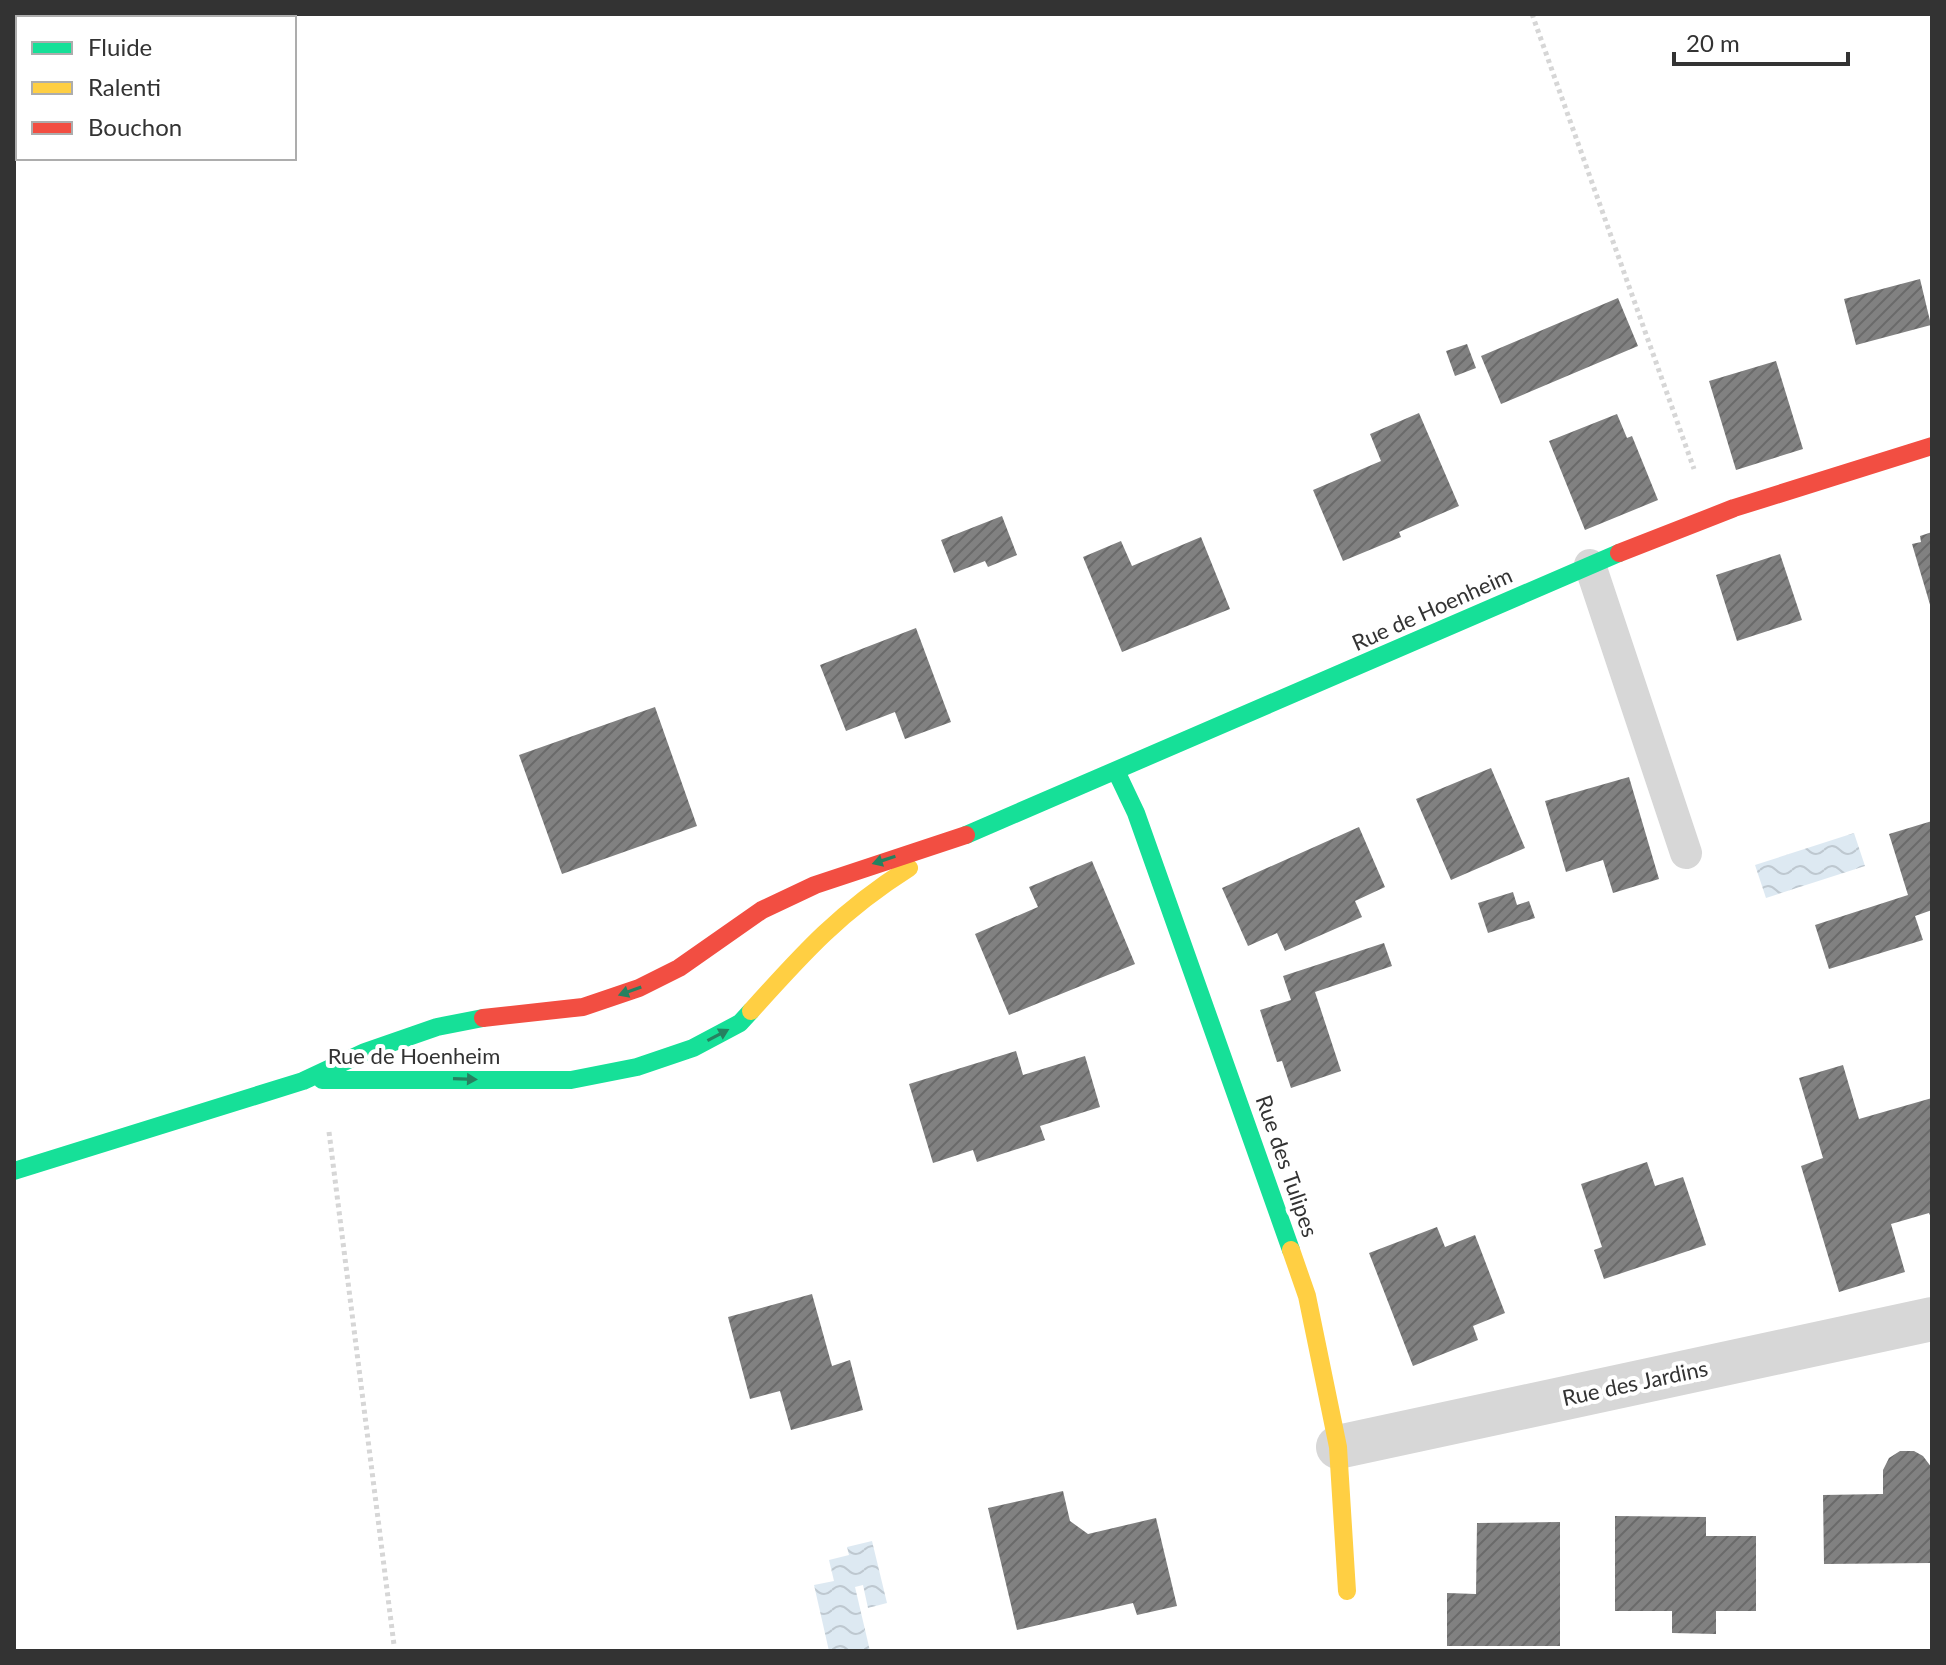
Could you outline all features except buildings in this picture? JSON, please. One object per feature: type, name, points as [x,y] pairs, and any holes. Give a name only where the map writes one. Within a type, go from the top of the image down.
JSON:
[{"type":"street","name":"Rue de Hoenheim","points":[[303,1081],[365,1052],[437,1027],[495,1015],[583,1007],[639,988],[679,968],[762,910],[815,885],[883,860],[959,838],[1117,773],[1590,565],[1711,516],[1932,446]]},
{"type":"street","name":"Rue des Tulipes","points":[[1117,773],[1141,828],[1307,1296],[1338,1447],[1347,1591]]},
{"type":"street","name":"Rue de Hoenheim","points":[[303,1081],[418,1077],[571,1080],[637,1067],[693,1048],[740,1023],[826,928],[869,893],[959,838]]},
{"type":"street","points":[[14,1171],[303,1081]]},
{"type":"street","name":"Rue des Jardins","points":[[1338,1447],[1932,1319]]},
{"type":"lane","points":[[1590,565],[1686,853]]},
{"type":"path","points":[[1532,14],[1711,516]]},
{"type":"path","points":[[303,1081],[330,1132],[394,1645]]},
{"type":"water","points":[[1854,833],[1865,866],[1766,898],[1755,865]]},
{"type":"water","points":[[872,1541],[887,1603],[868,1608],[863,1585],[855,1587],[870,1651],[829,1651],[814,1585],[834,1581],[829,1560],[849,1555],[847,1547]]},
{"type":"traffic: fast","points":[[966,835],[1619,553]]},
{"type":"traffic: fast","points":[[1117,773],[1136,813],[1291,1250]]},
{"type":"traffic: fast","points":[[322,1080],[571,1080],[637,1067],[693,1048],[740,1023],[751,1011]]},
{"type":"traffic: fast","points":[[14,1171],[303,1081],[365,1052],[437,1027],[483,1018]]},
{"type":"traffic: slow","points":[[751,1011],[824,934],[863,900],[909,868]]},
{"type":"traffic: slow","points":[[1291,1250],[1307,1296],[1338,1447],[1347,1591]]},
{"type":"traffic: jam","points":[[1619,553],[1734,508],[1932,446]]},
{"type":"traffic: jam","points":[[483,1018],[583,1007],[639,988],[679,968],[762,910],[815,885],[966,835]]}]
